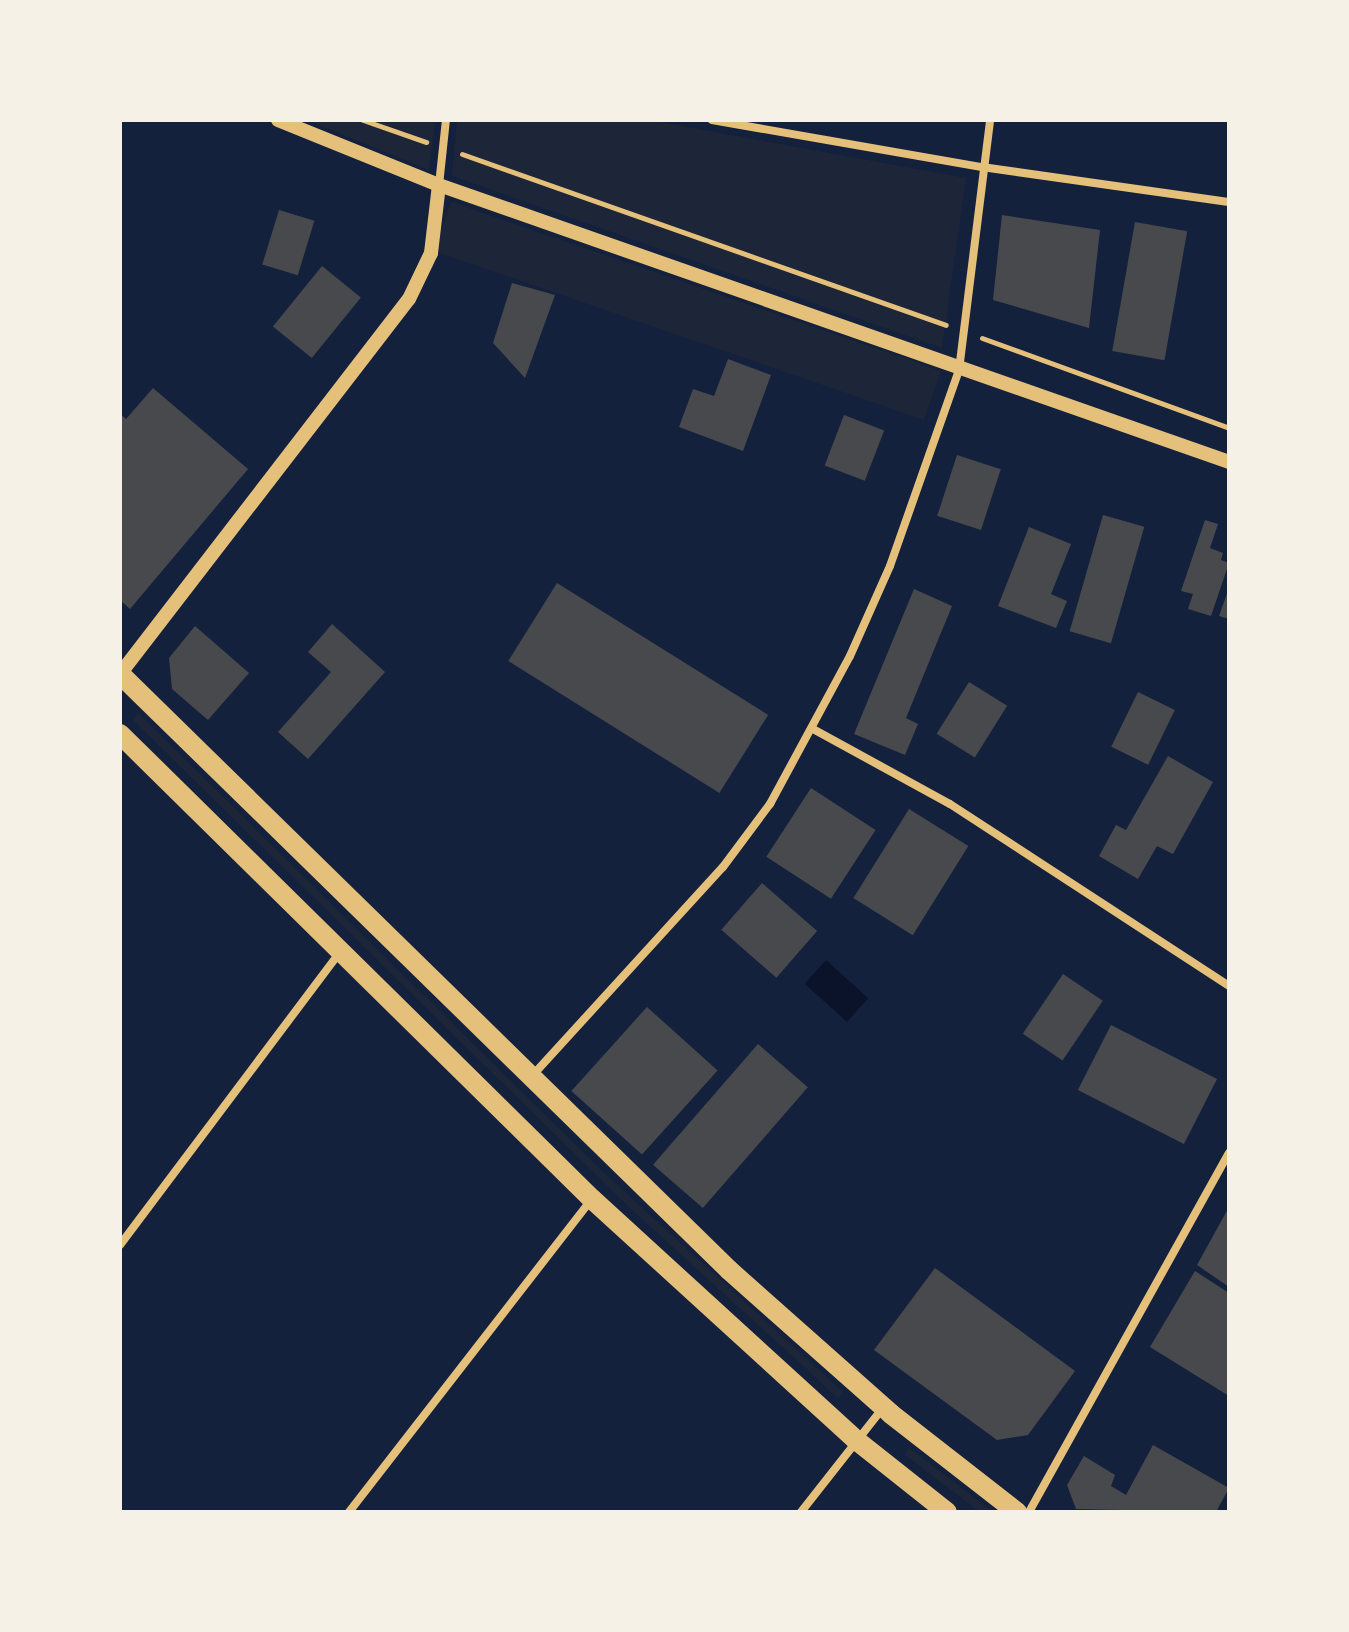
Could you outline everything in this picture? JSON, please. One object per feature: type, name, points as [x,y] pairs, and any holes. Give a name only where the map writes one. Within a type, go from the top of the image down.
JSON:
[{"type":"main road","points":[[120,674],[729,1270],[883,1407],[1017,1512]]},
{"type":"main road","points":[[120,734],[592,1199],[856,1440],[947,1512]]},
{"type":"street","points":[[278,120],[439,185],[959,370],[1229,462]]},
{"type":"street","points":[[120,674],[409,299],[431,253],[446,120]]},
{"type":"street","points":[[712,120],[982,167],[1229,202]]},
{"type":"street","points":[[531,1076],[723,867],[770,804],[813,729],[890,566],[959,370],[990,120]]},
{"type":"street","points":[[813,729],[950,804],[1229,986]]},
{"type":"street","points":[[120,1245],[341,951]]},
{"type":"street","points":[[1029,1512],[1229,1153]]},
{"type":"street","points":[[349,1512],[592,1199]]},
{"type":"street","points":[[801,1512],[883,1407]]},
{"type":"path","points":[[363,120],[1229,428]]},
{"type":"shaded area","points":[[307,120],[435,120],[429,170]]},
{"type":"shaded area","points":[[457,120],[649,120],[966,178],[942,348],[452,176]]},
{"type":"shaded area","points":[[451,202],[941,371],[924,420],[434,251]]},
{"type":"shaded area","points":[[138,713],[603,1172],[843,1392],[838,1398],[629,1207],[133,720]]},
{"type":"shaded area","points":[[826,960],[868,998],[847,1022],[805,984]]},
{"type":"shaded area","points":[[908,1447],[993,1512],[980,1512],[905,1455]]},
{"type":"building","points":[[279,210],[314,221],[298,275],[262,265]]},
{"type":"building","points":[[1002,215],[1100,230],[1089,328],[993,300]]},
{"type":"building","points":[[1135,222],[1187,231],[1164,360],[1112,351]]},
{"type":"building","points":[[322,266],[361,297],[312,358],[273,327]]},
{"type":"building","points":[[512,283],[555,295],[525,378],[493,343]]},
{"type":"building","points":[[728,359],[771,375],[743,451],[679,427],[693,389],[714,396]]},
{"type":"building","points":[[153,388],[248,469],[130,609],[120,600],[120,414],[126,419]]},
{"type":"building","points":[[844,415],[884,430],[865,481],[825,465]]},
{"type":"building","points":[[957,455],[1001,469],[981,530],[937,516]]},
{"type":"building","points":[[1103,515],[1144,527],[1111,643],[1070,631]]},
{"type":"building","points":[[1205,520],[1218,524],[1210,548],[1223,553],[1221,560],[1229,563],[1211,616],[1188,609],[1193,594],[1181,591]]},
{"type":"building","points":[[1029,527],[1071,544],[1051,594],[1067,601],[1056,628],[998,606]]},
{"type":"building","points":[[557,583],[768,715],[719,793],[508,661]]},
{"type":"building","points":[[1229,588],[1229,619],[1219,616]]},
{"type":"building","points":[[914,589],[952,606],[906,718],[918,724],[905,755],[854,734]]},
{"type":"building","points":[[332,624],[385,672],[308,759],[278,732],[331,672],[308,652]]},
{"type":"building","points":[[195,626],[249,673],[208,720],[172,689],[169,658]]},
{"type":"building","points":[[969,682],[1007,706],[975,758],[937,734]]},
{"type":"building","points":[[1138,692],[1175,710],[1148,765],[1111,747]]},
{"type":"building","points":[[1168,756],[1213,782],[1173,854],[1157,846],[1138,879],[1099,856],[1116,825],[1126,830]]},
{"type":"building","points":[[811,788],[876,830],[831,899],[766,857]]},
{"type":"building","points":[[909,809],[968,846],[913,935],[853,898]]},
{"type":"building","points":[[762,883],[817,931],[776,978],[721,930]]},
{"type":"building","points":[[1063,974],[1103,1001],[1063,1061],[1023,1034]]},
{"type":"building","points":[[647,1007],[718,1071],[642,1155],[571,1091]]},
{"type":"building","points":[[1111,1025],[1217,1079],[1184,1144],[1078,1090]]},
{"type":"building","points":[[758,1044],[808,1087],[703,1208],[653,1165]]},
{"type":"building","points":[[1229,1207],[1229,1287],[1197,1265]]},
{"type":"building","points":[[935,1268],[1075,1371],[1028,1435],[997,1440],[874,1350]]},
{"type":"building","points":[[1195,1271],[1229,1293],[1229,1396],[1150,1347]]},
{"type":"building","points":[[1153,1445],[1229,1488],[1216,1512],[1076,1509],[1067,1485],[1084,1456],[1115,1475],[1111,1486],[1126,1495]]}]
